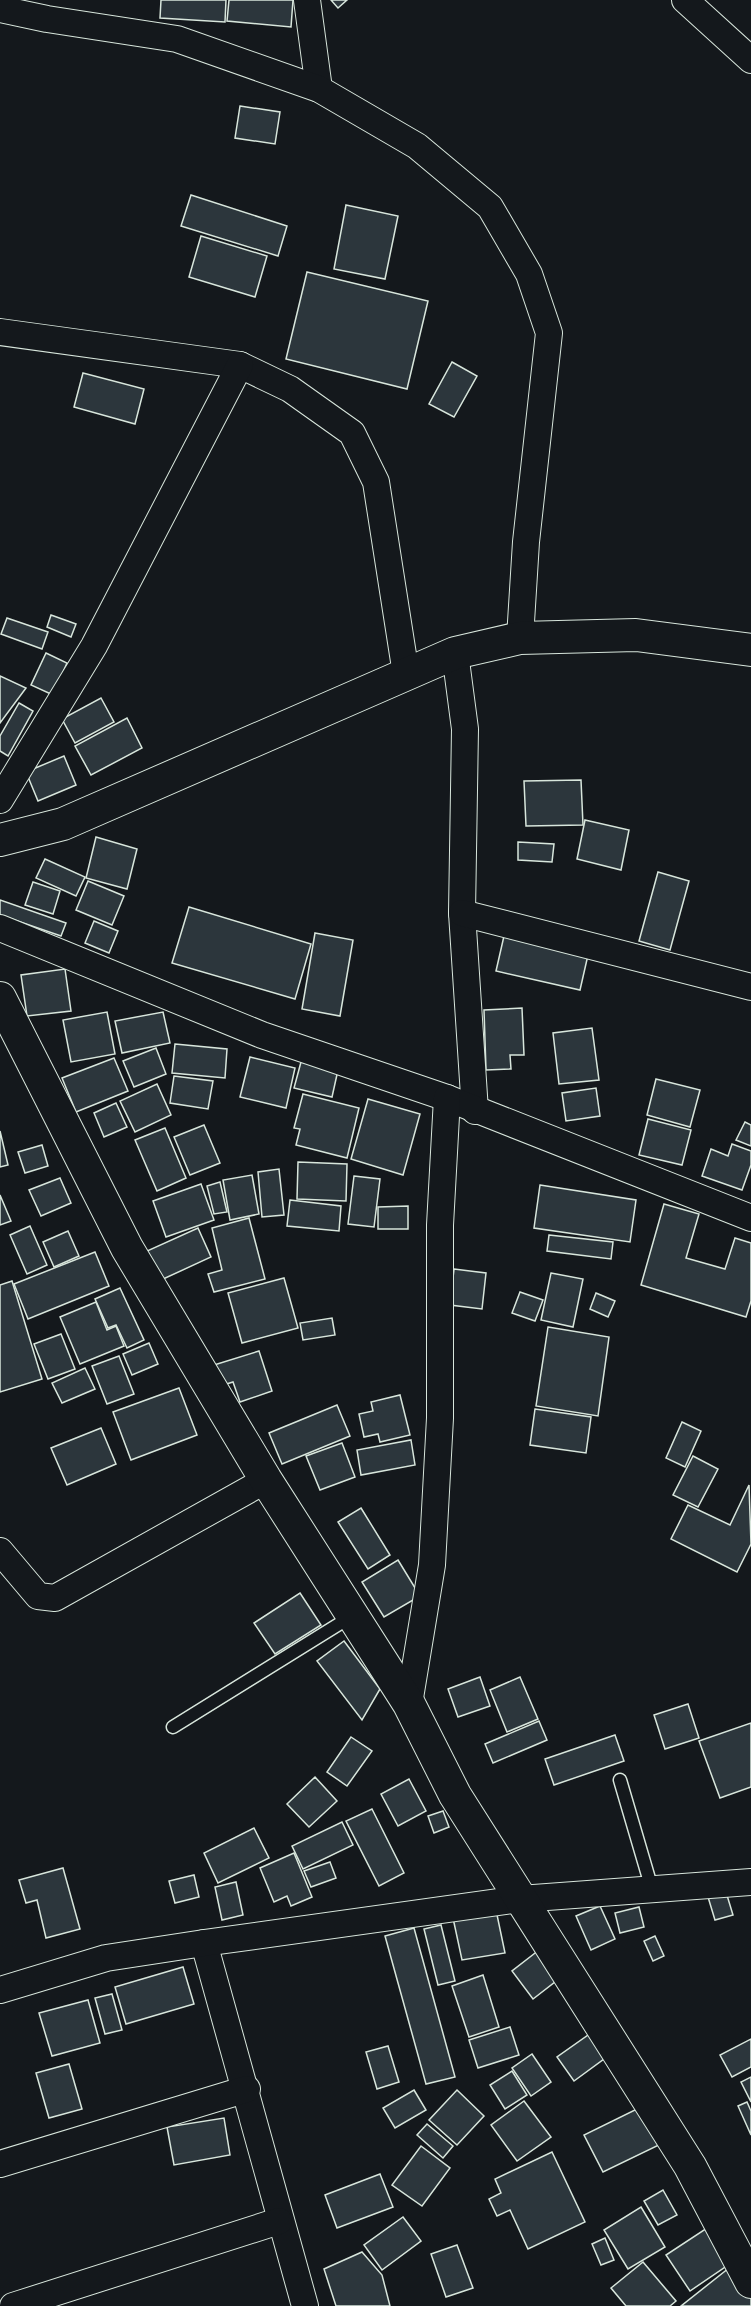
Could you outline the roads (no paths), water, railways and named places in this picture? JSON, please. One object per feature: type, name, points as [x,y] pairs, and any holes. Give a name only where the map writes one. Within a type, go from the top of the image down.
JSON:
[{"type":"street","points":[[307,0],[319,89]]},
{"type":"street","points":[[685,0],[751,60]]},
{"type":"street","points":[[0,9],[47,19],[177,39],[319,89],[417,146],[490,207],[528,274],[549,333],[526,542],[520,638]]},
{"type":"street","points":[[0,332],[240,365],[290,389],[352,433],[376,483],[406,674]]},
{"type":"street","points":[[0,800],[94,646],[240,365]]},
{"type":"street","points":[[0,840],[63,824],[454,653],[520,638],[636,635],[751,650]]},
{"type":"street","points":[[454,653],[465,729],[462,914],[475,1111]]},
{"type":"street","points":[[462,914],[751,987]]},
{"type":"street","points":[[0,928],[262,1035],[447,1098],[475,1111],[751,1218]]},
{"type":"street","points":[[0,998],[127,1248],[266,1480],[410,1704],[455,1795],[690,2166],[751,2282]]},
{"type":"street","points":[[410,1704],[432,1554],[440,1418],[440,1225],[447,1098]]},
{"type":"street","points":[[0,1551],[38,1596],[55,1598],[266,1480]]},
{"type":"street","points":[[0,1990],[106,1958],[204,1943],[520,1899],[751,1882]]},
{"type":"street","points":[[204,1943],[247,2089],[279,2221],[305,2306]]},
{"type":"street","points":[[0,2164],[247,2089]]},
{"type":"street","points":[[13,2306],[279,2221]]},
{"type":"lane","points":[[173,1726],[353,1616]]},
{"type":"lane","points":[[620,1780],[652,1889]]}]
